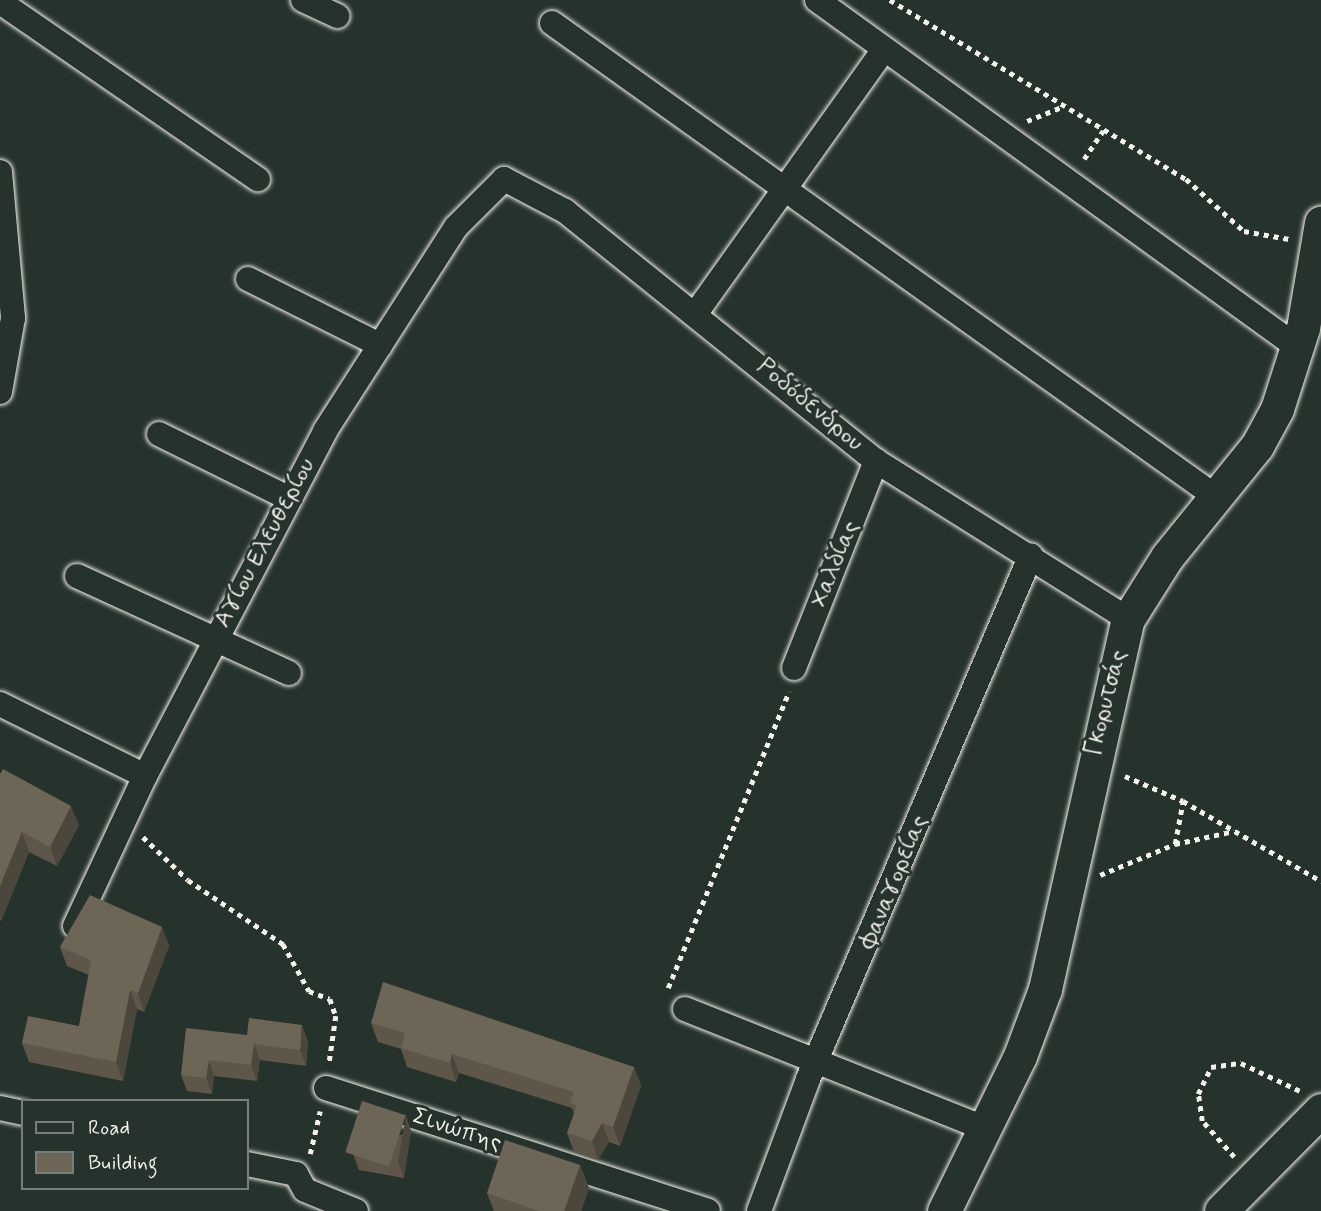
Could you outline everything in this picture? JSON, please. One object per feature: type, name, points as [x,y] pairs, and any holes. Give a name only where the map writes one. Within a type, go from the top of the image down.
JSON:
[{"type":"street","points":[[303,0],[338,16]]},
{"type":"street","points":[[817,0],[882,52],[1297,347]]},
{"type":"street","points":[[0,2],[258,179]]},
{"type":"street","points":[[552,23],[782,191],[1216,497]]},
{"type":"street","points":[[696,313],[882,52]]},
{"type":"street","points":[[0,173],[6,273],[13,318],[0,392]]},
{"type":"street","name":"Ροδόδενδρου","points":[[503,179],[565,211],[696,313],[876,461],[1031,555],[1128,619]]},
{"type":"street","name":"Αγίου Ελευθερίου","points":[[70,936],[145,776],[288,498],[380,345],[456,227],[503,179]]},
{"type":"street","name":"Γκορυτσάς","points":[[944,1211],[1045,989],[1074,880],[1090,765],[1128,619],[1277,409],[1297,347],[1320,231]]},
{"type":"street","points":[[247,279],[380,345]]},
{"type":"street","points":[[159,434],[288,498]]},
{"type":"street","name":"Χαλδίας","points":[[794,668],[876,461]]},
{"type":"street","name":"Φαναγορείας","points":[[759,1211],[815,1064],[1031,555]]},
{"type":"street","points":[[77,576],[289,673]]},
{"type":"street","points":[[0,704],[145,776]]},
{"type":"street","points":[[685,1009],[815,1064],[984,1128]]},
{"type":"street","name":"Σινώπης","points":[[326,1088],[708,1211]]},
{"type":"street","points":[[1221,1211],[1316,1104]]},
{"type":"street","points":[[0,1108],[21,1113]]},
{"type":"street","points":[[248,1164],[296,1174],[299,1181],[320,1199],[356,1211]]},
{"type":"path","points":[[890,0],[1103,131],[1186,178],[1244,231],[1320,231]]},
{"type":"path","points":[[1068,182],[1103,131]]},
{"type":"path","points":[[685,1009],[669,999],[668,988],[786,709],[794,668]]},
{"type":"path","points":[[1090,765],[1183,801],[1321,881]]},
{"type":"path","points":[[1175,844],[1183,801]]},
{"type":"path","points":[[124,820],[188,880],[283,944],[309,991],[330,999],[336,1016],[326,1088],[299,1181]]},
{"type":"path","points":[[1074,880],[1138,863],[1175,844],[1234,831]]},
{"type":"path","points":[[1252,1177],[1202,1121],[1198,1094],[1211,1067],[1241,1063],[1316,1104]]},
{"type":"building","points":[[3,769],[71,806],[50,847],[22,832],[0,886],[0,774]]},
{"type":"building","points":[[90,895],[162,927],[138,993],[130,990],[116,1062],[22,1043],[28,1016],[79,1026],[91,960],[60,947]]},
{"type":"building","points":[[383,982],[634,1067],[613,1127],[602,1123],[592,1141],[567,1133],[577,1105],[570,1103],[574,1092],[452,1054],[450,1063],[401,1048],[405,1033],[371,1023]]},
{"type":"building","points":[[249,1018],[302,1025],[300,1050],[254,1044],[251,1065],[209,1060],[206,1078],[181,1075],[186,1028],[247,1035]]},
{"type":"building","points":[[362,1101],[406,1115],[389,1167],[345,1152]]},
{"type":"building","points":[[505,1140],[580,1165],[564,1211],[540,1211],[487,1193]]}]
